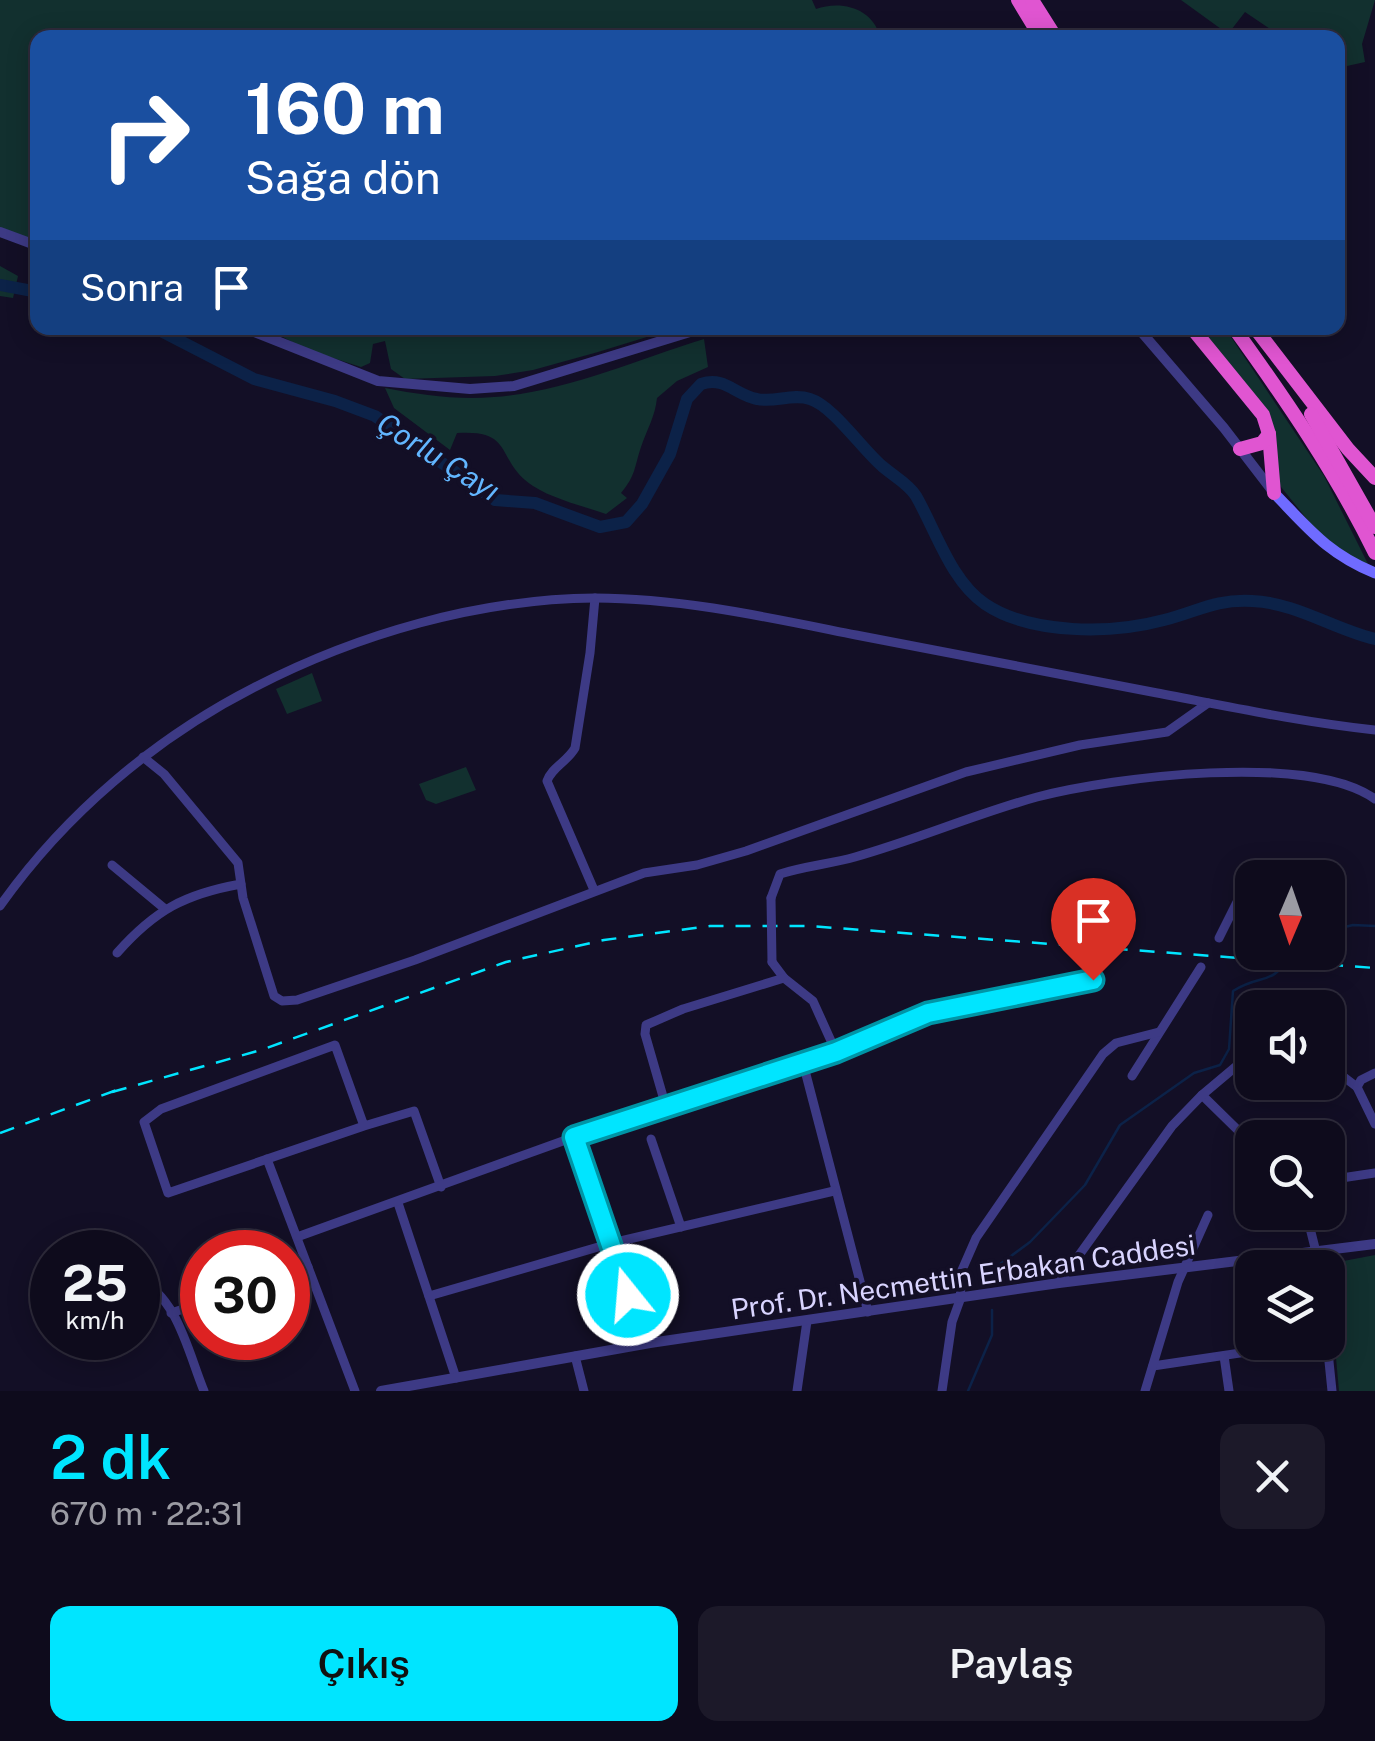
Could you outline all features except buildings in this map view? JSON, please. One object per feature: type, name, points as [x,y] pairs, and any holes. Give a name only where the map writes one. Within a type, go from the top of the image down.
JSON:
[{"type":"highway","points":[[1018,0],[1036,30]]},
{"type":"highway","points":[[1032,0],[1051,30]]},
{"type":"highway","points":[[1198,335],[1263,414],[1270,434],[1274,493]]},
{"type":"highway","points":[[1239,335],[1369,524]]},
{"type":"highway","points":[[1259,335],[1375,478]]},
{"type":"highway","points":[[1280,362],[1369,524],[1375,554]]},
{"type":"highway","points":[[1240,449],[1262,443],[1270,434]]},
{"type":"main road","points":[[1274,493],[1328,549],[1375,573]]},
{"type":"street","points":[[0,232],[30,243]]},
{"type":"street","points":[[262,335],[378,381],[470,389],[514,386],[680,335]]},
{"type":"street","points":[[1144,335],[1274,493]]},
{"type":"street","points":[[594,890],[547,782],[574,748],[595,598]]},
{"type":"street","points":[[0,906],[78,816],[143,757],[229,700],[320,656],[464,612],[543,600],[595,598],[746,614],[1325,725],[1375,730]]},
{"type":"street","points":[[143,757],[164,774],[238,863],[274,996],[282,1001],[298,1000],[415,960],[644,873],[696,865],[746,850],[966,772],[1080,744],[1167,732],[1208,703]]},
{"type":"street","points":[[836,1052],[812,1001],[784,978],[772,962],[771,898],[780,874],[853,858],[1039,796],[1124,780],[1273,774],[1342,782],[1375,799]]},
{"type":"street","points":[[112,865],[165,909]]},
{"type":"street","points":[[117,953],[165,909],[210,889],[241,884]]},
{"type":"street","points":[[1219,938],[1235,906]]},
{"type":"street","points":[[1132,1076],[1201,967]]},
{"type":"street","points":[[666,1107],[645,1034],[646,1024],[784,978]]},
{"type":"street","points":[[310,1233],[574,1137],[836,1052],[928,1013],[1093,980]]},
{"type":"street","points":[[942,1391],[962,1270],[976,1238],[1103,1054],[1116,1043],[1159,1032]]},
{"type":"street","points":[[364,1126],[336,1045],[160,1109],[144,1122],[168,1193],[414,1111],[441,1186]]},
{"type":"street","points":[[803,1062],[868,1312]]},
{"type":"street","points":[[1059,1283],[1172,1126],[1235,1067]]},
{"type":"street","points":[[1357,1088],[1361,1080],[1375,1074]]},
{"type":"street","points":[[1345,1078],[1357,1088],[1375,1124]]},
{"type":"street","points":[[1202,1095],[1235,1127]]},
{"type":"street","points":[[574,1137],[636,1321],[650,1343]]},
{"type":"street","points":[[651,1139],[681,1227]]},
{"type":"street","points":[[267,1159],[294,1230]]},
{"type":"street","points":[[1345,1177],[1375,1173]]},
{"type":"street","points":[[429,1296],[612,1243],[834,1191]]},
{"type":"street","points":[[398,1203],[456,1378]]},
{"type":"street","points":[[1146,1391],[1178,1282],[1208,1215]]},
{"type":"street","name":"Prof. Dr. Necmettin Erbakan Caddesi","points":[[1332,1250],[1375,1244]]},
{"type":"street","name":"Prof. Dr. Necmettin Erbakan Caddesi","points":[[380,1391],[650,1343],[1059,1283],[1235,1263]]},
{"type":"street","points":[[310,1272],[355,1391]]},
{"type":"street","points":[[160,1295],[204,1391]]},
{"type":"street","points":[[171,1313],[180,1310]]},
{"type":"street","points":[[797,1391],[807,1320]]},
{"type":"street","points":[[1153,1366],[1235,1354]]},
{"type":"street","points":[[575,1356],[584,1391]]},
{"type":"street","points":[[1224,1356],[1229,1391]]},
{"type":"street","points":[[1329,1360],[1332,1391]]},
{"type":"green space","points":[[0,0],[812,0],[816,9],[855,9],[871,19],[877,30],[30,30],[30,240],[0,230]]},
{"type":"green space","points":[[1181,0],[1375,0],[1362,44],[1365,62],[1345,66],[1345,30],[1272,30],[1245,12],[1231,30],[1222,30]]},
{"type":"green space","points":[[0,266],[18,276],[13,298],[0,296]]},
{"type":"green space","points":[[279,335],[653,335],[533,370],[495,376],[405,379],[391,369],[385,341],[373,344],[370,363],[361,367],[308,350]]},
{"type":"green space","points":[[1199,335],[1230,335],[1324,476],[1371,570],[1332,550],[1277,482],[1276,433]]},
{"type":"green space","points":[[704,339],[708,367],[677,381],[657,398],[634,471],[621,493],[627,498],[606,514],[533,486],[513,466],[497,441],[488,436],[457,433],[450,450],[394,408],[385,388],[453,397],[521,394],[574,382]]},
{"type":"green space","points":[[312,673],[322,701],[287,714],[276,689]]},
{"type":"green space","points":[[466,767],[476,790],[436,804],[426,800],[419,784]]},
{"type":"green space","points":[[1375,1255],[1375,1391],[1339,1391],[1336,1360],[1345,1360],[1345,1261]]},
{"type":"waterway","name":"Çorlu Çayı","points":[[0,285],[30,291]]},
{"type":"waterway","name":"Çorlu Çayı","points":[[169,335],[254,379],[375,416],[495,500],[535,503],[600,527],[626,522],[642,504],[670,454],[687,399],[701,384],[717,382],[757,399],[810,399],[828,410],[874,459],[913,492],[963,582],[985,604],[1004,614],[1025,622],[1072,629],[1121,628],[1216,604],[1252,601],[1284,606],[1375,639]]},
{"type":"waterway","points":[[1345,927],[1375,926]]},
{"type":"waterway","points":[[988,1279],[988,1273],[1030,1242],[1085,1185],[1120,1125],[1194,1073],[1220,1065],[1229,1049],[1233,991],[1279,970]]},
{"type":"waterway","points":[[968,1391],[992,1335],[992,1310]]},
{"type":"railway","points":[[112,1092],[261,1050],[506,962],[604,940],[710,926],[809,926],[1375,968]]},
{"type":"railway","points":[[0,1133],[125,1087]]},
{"type":"route","points":[[628,1295],[574,1137],[836,1052],[928,1013],[1093,980]]}]
